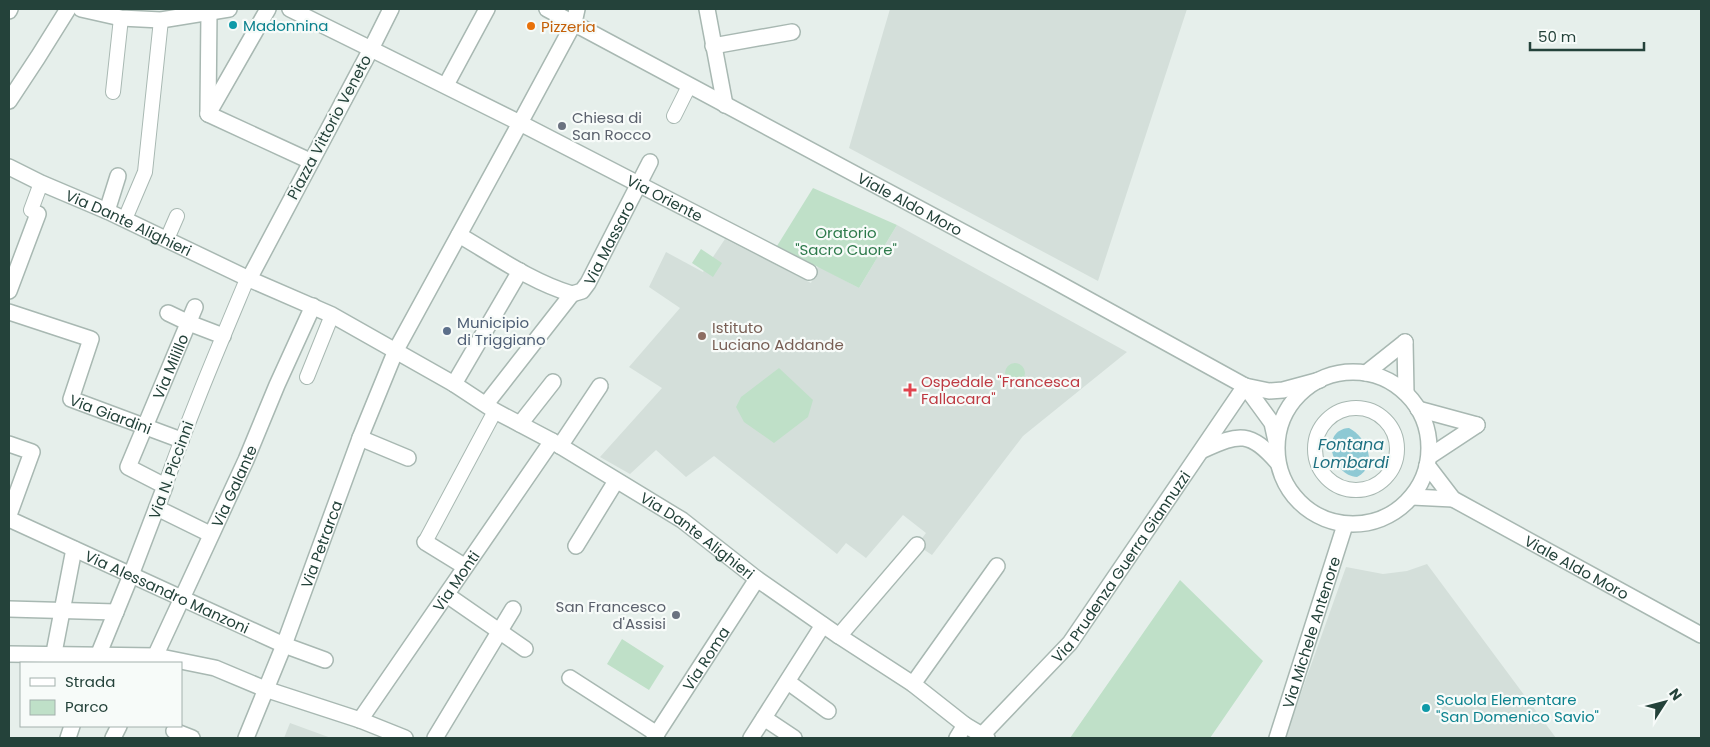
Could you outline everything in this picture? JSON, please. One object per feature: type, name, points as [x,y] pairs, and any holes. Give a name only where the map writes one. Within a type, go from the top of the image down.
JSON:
[{"type":"street","points":[[9,101],[68,9]]},
{"type":"street","points":[[82,9],[121,18],[161,20],[228,9]]},
{"type":"street","points":[[208,114],[268,9]]},
{"type":"street","points":[[290,9],[371,48],[391,9]]},
{"type":"street","points":[[446,86],[487,9]]},
{"type":"street","name":"Viale Aldo Moro","points":[[547,9],[576,16],[690,86],[1049,278],[1245,386],[1269,391],[1282,390],[1320,380]]},
{"type":"street","points":[[706,9],[725,105]]},
{"type":"street","points":[[208,114],[210,12]]},
{"type":"street","points":[[249,279],[332,315],[396,350],[576,16]]},
{"type":"street","points":[[113,92],[121,18]]},
{"type":"street","points":[[125,219],[146,172],[161,20]]},
{"type":"street","points":[[713,46],[792,32]]},
{"type":"street","name":"Piazza Vittorio Veneto","points":[[249,279],[371,48],[520,123]]},
{"type":"street","points":[[674,116],[690,86]]},
{"type":"street","points":[[208,114],[310,161]]},
{"type":"street","name":"Via Oriente","points":[[520,123],[809,272]]},
{"type":"street","name":"Via Massaro","points":[[491,407],[572,294],[582,291],[588,283],[650,162]]},
{"type":"street","name":"Via Dante Alighieri","points":[[9,167],[41,183],[107,210],[249,279]]},
{"type":"street","points":[[107,210],[118,176]]},
{"type":"street","points":[[9,291],[38,214],[31,210],[41,183]]},
{"type":"street","points":[[167,239],[177,216]]},
{"type":"street","points":[[458,235],[520,271],[572,294]]},
{"type":"street","points":[[454,384],[520,271]]},
{"type":"street","name":"Via N. Piccinni","points":[[96,659],[158,508],[181,440],[223,336],[245,284],[249,279]]},
{"type":"street","name":"Via Galante","points":[[154,659],[183,598],[210,534],[246,460],[313,306]]},
{"type":"street","name":"Via Milillo","points":[[165,486],[128,467],[196,307]]},
{"type":"street","name":"Via Giardini","points":[[9,312],[91,339],[71,399],[181,440]]},
{"type":"street","points":[[168,313],[223,336]]},
{"type":"street","points":[[307,377],[332,315]]},
{"type":"street","points":[[1366,373],[1405,342],[1406,394]]},
{"type":"street","name":"Via Dante Alighieri","points":[[396,350],[520,424],[556,443],[682,520],[757,579],[913,684],[984,737]]},
{"type":"street","name":"Via Petrarca","points":[[246,738],[284,645],[360,438],[396,350]]},
{"type":"street","points":[[1344,372],[1366,373],[1393,383],[1406,394],[1418,409],[1423,416],[1429,438],[1429,460],[1422,482],[1412,497],[1390,516],[1368,524],[1345,525],[1322,518],[1301,504],[1286,485],[1278,463],[1277,446],[1280,426],[1289,407],[1303,391],[1320,380],[1344,372]]},
{"type":"street","points":[[520,424],[553,382]]},
{"type":"street","name":"Via Monti","points":[[360,720],[447,595],[464,566],[600,386]]},
{"type":"street","name":"Viale Aldo Moro","points":[[1245,386],[1272,423],[1277,446]]},
{"type":"street","name":"Via Prudenza Guerra Giannuzzi","points":[[984,737],[1070,643],[1245,386]]},
{"type":"street","points":[[464,566],[425,542],[491,407]]},
{"type":"street","points":[[1346,408],[1363,408],[1378,414],[1390,425],[1397,440],[1397,456],[1391,472],[1380,484],[1366,490],[1349,491],[1334,485],[1322,474],[1315,459],[1314,443],[1320,427],[1332,415],[1346,408]]},
{"type":"street","points":[[1418,409],[1477,425],[1429,460]]},
{"type":"street","points":[[1203,450],[1236,437],[1255,440],[1278,463]]},
{"type":"street","points":[[360,438],[408,458]]},
{"type":"street","points":[[9,444],[32,452],[9,515]]},
{"type":"street","name":"Viale Aldo Moro","points":[[1429,460],[1453,499]]},
{"type":"street","points":[[576,546],[616,481]]},
{"type":"street","name":"Viale Aldo Moro","points":[[1412,497],[1453,499],[1701,635]]},
{"type":"street","points":[[158,508],[210,534]]},
{"type":"street","name":"Via Alessandro Manzoni","points":[[9,519],[284,645],[325,660]]},
{"type":"street","name":"Via Michele Antenore","points":[[1277,738],[1345,525]]},
{"type":"street","points":[[839,636],[917,545]]},
{"type":"street","points":[[53,659],[74,550]]},
{"type":"street","points":[[913,684],[997,566]]},
{"type":"street","name":"Via Roma","points":[[656,736],[757,579]]},
{"type":"street","points":[[447,595],[525,649]]},
{"type":"street","points":[[9,609],[116,612]]},
{"type":"street","points":[[435,738],[513,609]]},
{"type":"street","points":[[751,738],[823,625]]},
{"type":"street","points":[[9,654],[53,659],[154,659],[174,662]]},
{"type":"street","points":[[182,663],[215,668],[265,689],[360,720],[405,738]]},
{"type":"street","points":[[570,678],[656,736]]},
{"type":"street","points":[[788,682],[828,712]]},
{"type":"street","points":[[764,718],[794,738]]},
{"type":"street","points":[[957,738],[966,724]]},
{"type":"street","points":[[174,731],[192,738]]},
{"type":"shaded area","points":[[890,9],[1187,9],[1098,281],[849,148]]},
{"type":"shaded area","name":"Ospedale \"Francesca Fallacara\"","points":[[897,225],[1127,352],[1023,436],[932,555],[917,545],[926,533],[903,515],[866,558],[846,543],[837,554],[714,456],[686,477],[656,450],[630,474],[600,457],[662,388],[629,367],[680,308],[649,287],[666,252],[703,272],[725,239],[811,283],[818,266],[859,288]]},
{"type":"shaded area","points":[[1427,564],[1556,738],[1285,738],[1346,567],[1383,574],[1407,571]]},
{"type":"shaded area","points":[[290,723],[331,738],[284,738]]},
{"type":"green space","name":"Oratorio \"Sacro Cuore\"","points":[[813,188],[897,225],[859,288],[777,246]]},
{"type":"green space","points":[[701,249],[722,263],[713,277],[692,263]]},
{"type":"green space","points":[[1015,363],[1022,366],[1025,373],[1022,380],[1015,383],[1008,380],[1005,373],[1008,366]]},
{"type":"green space","points":[[779,368],[813,400],[808,417],[774,443],[744,422],[736,407],[741,397]]},
{"type":"green space","points":[[1180,580],[1263,661],[1210,738],[1070,738]]},
{"type":"green space","points":[[622,639],[664,666],[649,690],[607,664]]},
{"type":"water","name":"Fontana Lombardi","points":[[1349,428],[1361,438],[1368,452],[1368,466],[1357,477],[1348,475],[1341,469],[1332,453],[1334,436],[1340,431]]},
{"type":"place","name":"Madonnina","points":[[233,25]]},
{"type":"place","name":"Pizzeria","points":[[531,26]]},
{"type":"place","name":"Chiesa di San Rocco","points":[[562,126]]},
{"type":"place","name":"Municipio di Triggiano","points":[[447,331]]},
{"type":"place","name":"Istituto Luciano Addande","points":[[702,336]]},
{"type":"place","name":"Ospedale \"Francesca Fallacara\"","points":[[910,390]]},
{"type":"place","name":"San Francesco d'Assisi","points":[[676,615]]},
{"type":"place","name":"Scuola Elementare \"San Domenico Savio\"","points":[[1426,708]]}]
